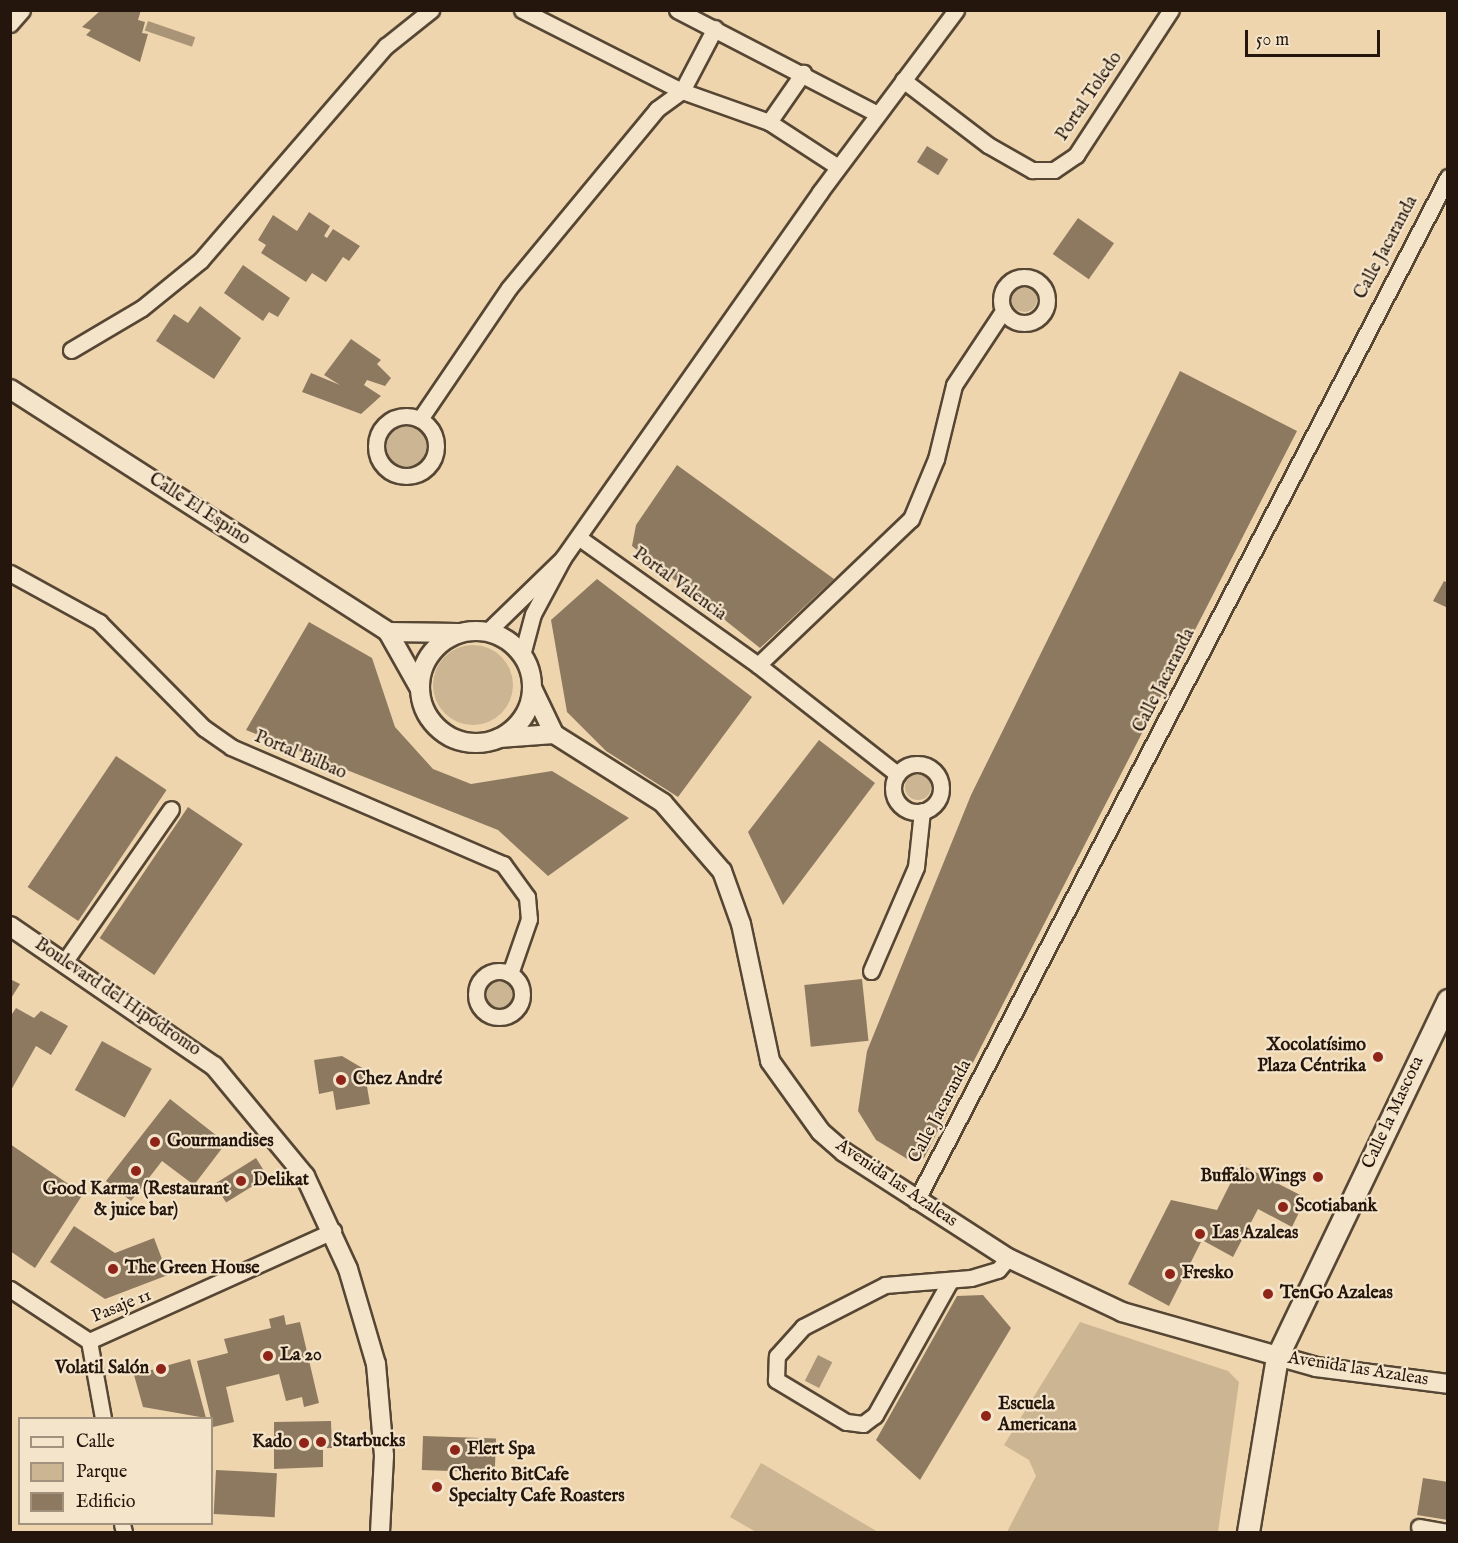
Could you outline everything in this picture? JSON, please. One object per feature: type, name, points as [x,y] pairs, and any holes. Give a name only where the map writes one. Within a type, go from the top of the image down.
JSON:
[{"type":"main road","name":"Calle la Mascota","points":[[1248,1533],[1277,1357],[1448,999]]},
{"type":"street","points":[[10,24],[22,10]]},
{"type":"street","points":[[70,350],[142,308],[201,260],[386,45],[431,10]]},
{"type":"street","points":[[522,10],[682,91],[769,122],[838,167]]},
{"type":"street","points":[[677,10],[803,73],[876,113]]},
{"type":"street","points":[[460,633],[428,658],[420,689],[426,713],[442,732],[465,742],[554,734],[532,688],[522,655],[533,614],[563,558],[876,113],[956,10]]},
{"type":"street","name":"Portal Toledo","points":[[903,80],[988,145],[1032,170],[1054,170],[1076,155],[1171,10]]},
{"type":"street","points":[[420,419],[509,288],[657,109],[682,91],[715,28]]},
{"type":"street","points":[[769,122],[803,73]]},
{"type":"street","name":"Calle Jacaranda","points":[[916,1201],[1442,200],[1448,177]]},
{"type":"street","points":[[758,665],[911,519],[936,459],[954,385],[1003,311]]},
{"type":"street","name":"Calle El Espino","points":[[12,393],[388,632],[420,689]]},
{"type":"street","name":"Portal Valencia","points":[[578,537],[758,665],[897,774]]},
{"type":"street","points":[[487,632],[563,558]]},
{"type":"street","name":"Portal Bilbao","points":[[10,573],[99,622],[204,728],[231,747],[503,864],[527,897],[529,919],[510,974]]},
{"type":"street","points":[[388,632],[487,632],[522,655]]},
{"type":"street","points":[[498,739],[525,714],[532,688]]},
{"type":"street","name":"Avenida las Azaleas","points":[[554,734],[663,803],[712,857],[738,915],[762,1038],[776,1073],[821,1132],[916,1201],[1008,1258],[1122,1312],[1277,1357],[1448,1384]]},
{"type":"street","points":[[871,971],[916,867],[922,811],[938,799],[938,776],[918,763],[897,774],[892,789],[898,803],[922,811]]},
{"type":"street","points":[[65,961],[171,809]]},
{"type":"street","name":"Boulevard del Hipódromo","points":[[10,926],[183,1040],[229,1081],[304,1176],[333,1231],[376,1364],[384,1456],[380,1533]]},
{"type":"street","name":"Pasaje 11","points":[[89,1341],[333,1231]]},
{"type":"street","points":[[950,1281],[875,1415],[863,1424],[846,1422],[776,1380],[777,1356],[802,1327],[885,1285],[950,1281],[998,1270],[1008,1258]]},
{"type":"street","points":[[10,1288],[89,1341],[103,1417]]},
{"type":"street","points":[[1419,1527],[1448,1532]]},
{"type":"green space","points":[[1024,286],[1033,290],[1037,299],[1033,308],[1024,312],[1015,308],[1011,299],[1015,290]]},
{"type":"green space","points":[[405,425],[420,432],[427,447],[420,462],[405,469],[390,462],[383,447],[390,432]]},
{"type":"green space","points":[[473,645],[488,648],[501,657],[510,670],[513,685],[510,700],[501,713],[488,722],[473,725],[458,722],[445,713],[436,700],[433,685],[436,670],[445,657],[458,648]]},
{"type":"green space","points":[[918,774],[927,778],[931,787],[927,796],[918,800],[909,796],[905,787],[909,778]]},
{"type":"green space","points":[[501,980],[512,984],[516,995],[512,1006],[501,1010],[490,1006],[486,995],[490,984]]},
{"type":"green space","points":[[1080,1322],[1228,1371],[1239,1382],[1218,1532],[1007,1532],[1036,1476],[1029,1460],[1004,1445]]},
{"type":"green space","points":[[761,1463],[878,1532],[756,1532],[730,1517]]},
{"type":"shaded area","points":[[148,21],[195,37],[192,47],[145,30]]},
{"type":"shaded area","points":[[818,1355],[832,1362],[819,1388],[805,1381]]},
{"type":"building","points":[[101,10],[141,10],[138,20],[145,22],[142,33],[148,34],[140,62],[86,35],[91,30],[82,27]]},
{"type":"building","points":[[927,146],[948,159],[938,175],[917,162]]},
{"type":"building","points":[[309,212],[330,226],[324,236],[327,238],[333,229],[360,246],[349,261],[343,257],[326,282],[312,273],[306,282],[261,253],[266,245],[258,240],[273,215],[297,231]]},
{"type":"building","points":[[1078,218],[1114,243],[1089,279],[1053,254]]},
{"type":"building","points":[[243,265],[290,298],[278,317],[269,312],[263,321],[224,293]]},
{"type":"building","points":[[200,306],[241,338],[214,379],[156,341],[174,314],[188,323]]},
{"type":"building","points":[[351,339],[381,360],[377,364],[391,378],[385,386],[367,380],[364,385],[381,396],[361,414],[302,392],[311,373],[340,385],[324,375]]},
{"type":"building","points":[[1180,371],[1297,431],[924,1158],[909,1160],[876,1140],[858,1111],[867,1051],[971,795]]},
{"type":"building","points":[[677,465],[834,579],[760,648],[632,546],[636,525]]},
{"type":"building","points":[[597,579],[752,697],[678,797],[606,751],[567,712],[551,620]]},
{"type":"building","points":[[1444,581],[1448,583],[1448,608],[1433,601]]},
{"type":"building","points":[[309,622],[372,658],[395,727],[433,769],[471,784],[552,771],[629,818],[548,876],[498,830],[246,730]]},
{"type":"building","points":[[819,740],[875,783],[783,905],[748,832]]},
{"type":"building","points":[[116,756],[167,790],[78,921],[28,887]]},
{"type":"building","points":[[188,807],[243,844],[154,975],[100,938]]},
{"type":"building","points":[[10,979],[20,984],[10,1000]]},
{"type":"building","points":[[862,979],[868,1041],[811,1047],[804,985]]},
{"type":"building","points":[[16,1008],[34,1018],[41,1011],[68,1026],[51,1055],[36,1046],[10,1092],[10,1017]]},
{"type":"building","points":[[102,1041],[152,1069],[125,1118],[75,1090]]},
{"type":"building","name":"Chez André","points":[[342,1056],[364,1069],[370,1104],[336,1110],[333,1091],[319,1094],[314,1060]]},
{"type":"building","points":[[170,1099],[226,1143],[194,1185],[162,1161],[131,1201],[106,1181]]},
{"type":"building","points":[[10,1144],[83,1194],[35,1268],[10,1251]]},
{"type":"building","name":"Delikat","points":[[256,1158],[268,1177],[226,1203],[214,1184]]},
{"type":"building","name":"Las Azaleas","points":[[1240,1164],[1306,1198],[1292,1227],[1258,1209],[1233,1257],[1202,1240],[1169,1306],[1128,1284],[1171,1200],[1217,1210]]},
{"type":"building","name":"The Green House","points":[[74,1226],[115,1253],[154,1238],[168,1275],[105,1299],[50,1262]]},
{"type":"building","points":[[983,1295],[1011,1328],[920,1480],[876,1440],[957,1296]]},
{"type":"building","points":[[284,1315],[286,1325],[300,1322],[319,1403],[304,1407],[302,1397],[286,1401],[279,1374],[226,1387],[234,1422],[213,1427],[213,1417],[211,1417],[197,1361],[228,1353],[224,1339],[271,1328],[269,1319]]},
{"type":"building","points":[[190,1359],[206,1417],[143,1407],[134,1375]]},
{"type":"building","points":[[331,1421],[332,1448],[323,1448],[323,1467],[274,1469],[274,1422]]},
{"type":"building","points":[[423,1436],[496,1439],[495,1473],[422,1470]]},
{"type":"building","points":[[216,1470],[277,1473],[275,1517],[214,1514]]},
{"type":"building","points":[[1423,1478],[1448,1482],[1448,1520],[1417,1515]]},
{"type":"place","name":"Xocolatísimo Plaza Céntrika","points":[[1378,1057]]},
{"type":"place","name":"Chez André","points":[[341,1080]]},
{"type":"place","name":"Gourmandises","points":[[155,1142]]},
{"type":"place","name":"Good Karma (Restaurant & juice bar)","points":[[136,1171]]},
{"type":"place","name":"Buffalo Wings","points":[[1318,1177]]},
{"type":"place","name":"Delikat","points":[[241,1181]]},
{"type":"place","name":"Scotiabank","points":[[1283,1207]]},
{"type":"place","name":"Las Azaleas","points":[[1200,1234]]},
{"type":"place","name":"The Green House","points":[[113,1269]]},
{"type":"place","name":"Fresko","points":[[1170,1274]]},
{"type":"place","name":"TenGo Azaleas","points":[[1268,1294]]},
{"type":"place","name":"La 20","points":[[268,1356]]},
{"type":"place","name":"Volatil Salón","points":[[161,1369]]},
{"type":"place","name":"Escuela Americana","points":[[986,1416]]},
{"type":"place","name":"Starbucks","points":[[321,1442]]},
{"type":"place","name":"Kado","points":[[304,1443]]},
{"type":"place","name":"Flert Spa","points":[[455,1450]]},
{"type":"place","name":"Cherito BitCafe Specialty Cafe Roasters","points":[[437,1487]]}]
